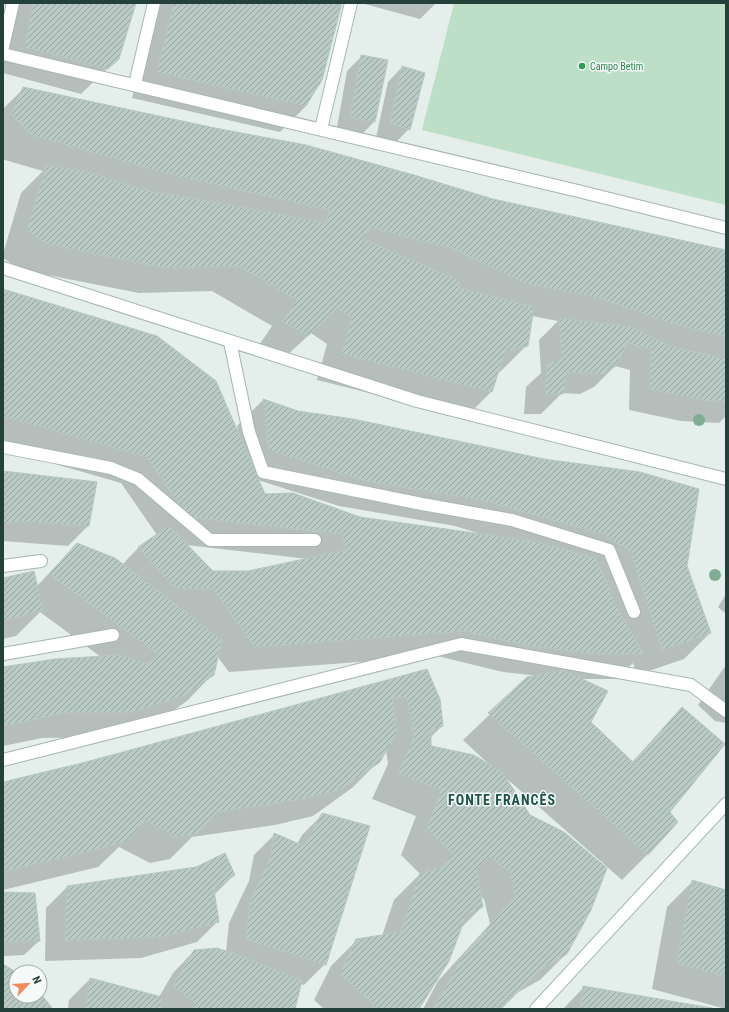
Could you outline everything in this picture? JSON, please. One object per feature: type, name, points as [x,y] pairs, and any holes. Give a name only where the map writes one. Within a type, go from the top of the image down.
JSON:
[{"type":"street","points":[[3,47],[13,3]]},
{"type":"street","points":[[135,84],[154,3]]},
{"type":"street","points":[[321,129],[351,3]]},
{"type":"street","points":[[3,54],[135,84],[726,228]]},
{"type":"street","points":[[3,268],[417,401],[726,479]]},
{"type":"street","points":[[230,342],[249,432],[263,472],[407,501],[512,520],[610,550],[634,612]]},
{"type":"street","points":[[3,447],[111,468],[138,479],[210,540],[315,540]]},
{"type":"street","points":[[3,566],[41,561]]},
{"type":"street","points":[[3,654],[113,635]]},
{"type":"street","points":[[3,760],[461,644],[691,685],[726,711]]},
{"type":"street","points":[[536,1009],[726,804]]},
{"type":"green space","name":"Campo Betim","points":[[454,3],[726,3],[726,205],[422,130]]},
{"type":"building","points":[[33,3],[136,3],[119,59],[108,69],[25,47]]},
{"type":"building","points":[[174,3],[342,3],[322,80],[306,106],[157,72]]},
{"type":"building","points":[[361,55],[388,60],[375,122],[350,118]]},
{"type":"building","points":[[402,66],[425,73],[410,130],[390,123]]},
{"type":"building","points":[[23,87],[215,128],[306,145],[493,199],[726,250],[726,337],[664,321],[596,297],[528,284],[451,248],[371,228],[363,239],[458,280],[460,288],[534,307],[528,346],[505,352],[492,392],[342,354],[352,318],[337,308],[308,336],[282,322],[297,300],[239,266],[166,268],[48,244],[27,231],[46,166],[84,171],[148,191],[326,223],[330,210],[173,175],[32,135],[11,114]]},
{"type":"building","points":[[3,289],[157,336],[216,381],[265,494],[293,493],[360,517],[532,541],[596,558],[615,603],[643,654],[599,654],[529,646],[464,631],[255,647],[213,589],[175,588],[138,547],[169,526],[213,571],[248,571],[346,550],[342,534],[188,517],[147,457],[3,416]]},
{"type":"building","points":[[559,318],[631,327],[673,347],[726,359],[726,402],[703,400],[650,389],[651,349],[627,343],[616,366],[602,374],[567,372],[563,394],[545,394],[547,365],[562,358]]},
{"type":"building","points":[[263,399],[298,411],[353,419],[544,459],[640,472],[699,489],[687,566],[711,633],[662,650],[631,552],[603,534],[482,500],[365,481],[269,450]]},
{"type":"building","points":[[3,471],[97,482],[89,526],[22,521],[3,524]]},
{"type":"building","points":[[77,543],[115,558],[222,640],[214,675],[184,696],[132,712],[68,712],[3,726],[3,667],[55,659],[120,655],[147,664],[159,655],[49,574]]},
{"type":"building","points":[[34,571],[43,610],[3,621],[3,578]]},
{"type":"building","points":[[427,669],[440,699],[443,726],[431,731],[431,746],[474,755],[503,773],[530,815],[564,832],[607,868],[591,910],[567,954],[540,970],[501,1009],[433,1009],[464,954],[515,897],[510,873],[489,856],[477,869],[483,907],[466,916],[449,961],[419,1009],[379,1009],[340,974],[356,939],[401,932],[420,873],[440,868],[453,854],[427,829],[441,790],[398,773],[414,737],[407,697],[393,698],[397,732],[380,762],[340,790],[302,799],[217,812],[197,834],[176,837],[145,821],[126,842],[3,872],[3,782],[86,762]]},
{"type":"building","points":[[563,670],[608,691],[591,722],[633,762],[682,707],[725,744],[670,812],[678,822],[648,855],[488,713],[527,677]]},
{"type":"building","points":[[322,813],[370,826],[326,965],[246,939],[250,901],[270,859],[274,833],[304,846]]},
{"type":"building","points":[[225,853],[235,875],[214,890],[219,922],[162,937],[65,940],[67,886],[196,867]]},
{"type":"building","points":[[692,880],[726,890],[726,977],[677,963]]},
{"type":"building","points":[[3,892],[35,893],[40,941],[3,942]]},
{"type":"building","points":[[217,948],[302,981],[295,1009],[192,1009],[194,1003],[173,986],[194,950]]},
{"type":"building","points":[[3,964],[8,967],[8,1004],[48,1003],[53,1009],[3,1009]]},
{"type":"building","points":[[90,978],[162,997],[161,1009],[85,1009]]},
{"type":"building","points":[[583,986],[712,1008],[712,1009],[580,1009]]},
{"type":"place","name":"Campo Betim","points":[[582,66]]},
{"type":"district","name":"FONTE FRANCÊS","points":[[502,800]]}]
